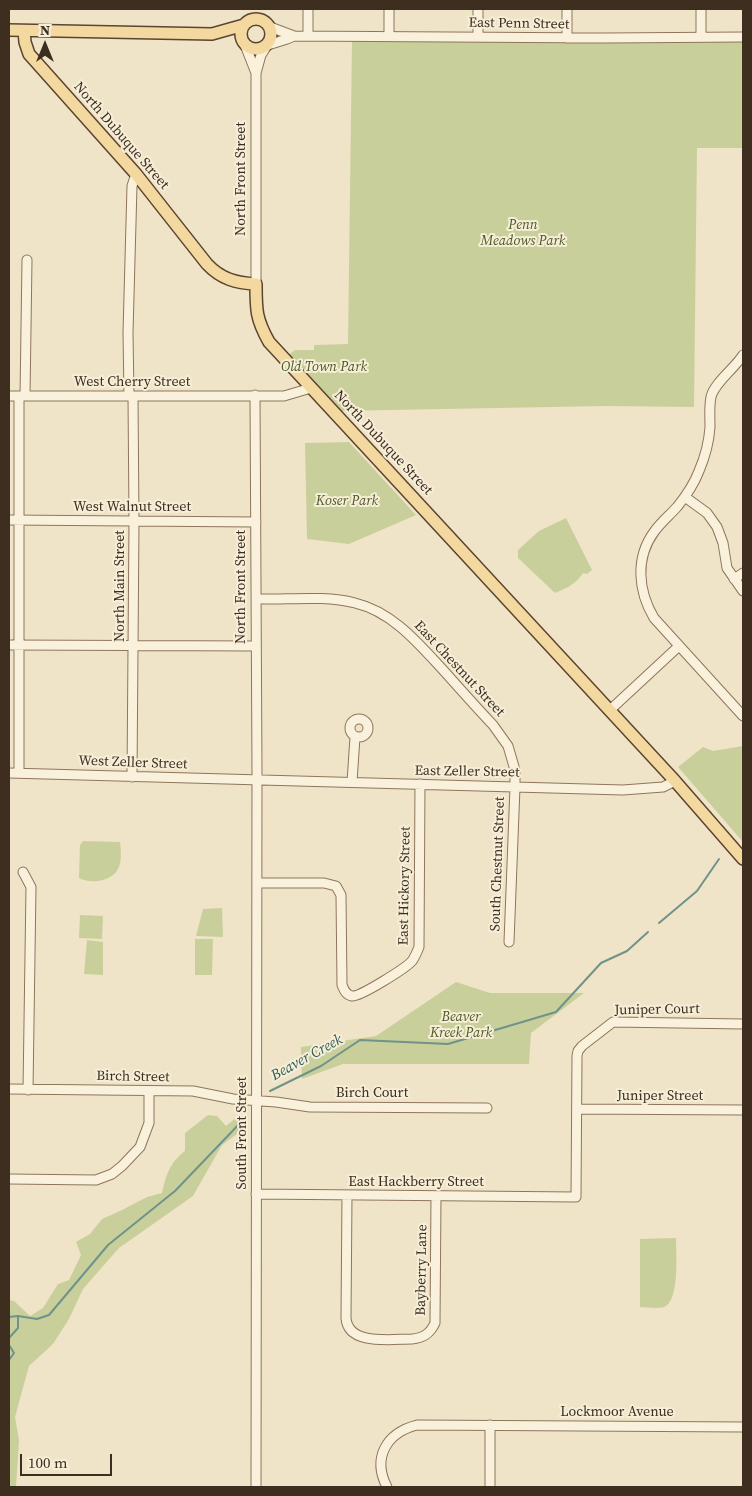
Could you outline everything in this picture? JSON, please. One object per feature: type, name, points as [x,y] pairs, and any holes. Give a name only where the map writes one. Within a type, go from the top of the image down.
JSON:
[{"type":"main road","points":[[244,44],[241,34],[254,9]]},
{"type":"main road","points":[[9,30],[212,34],[236,39],[256,50],[267,46],[271,38],[262,9]]},
{"type":"main road","points":[[212,34],[257,19],[268,25]]},
{"type":"main road","name":"North Dubuque Street","points":[[24,31],[24,42],[29,54],[136,174],[212,270],[229,280],[256,284],[256,312],[259,325],[269,342],[610,710],[743,859]]},
{"type":"street","points":[[308,9],[308,35]]},
{"type":"street","points":[[389,9],[389,36]]},
{"type":"street","points":[[478,9],[478,36]]},
{"type":"street","points":[[567,9],[567,38]]},
{"type":"street","points":[[701,9],[701,36]]},
{"type":"street","name":"East Penn Street","points":[[268,25],[294,36]]},
{"type":"street","name":"East Penn Street","points":[[267,46],[294,36],[308,35],[567,38],[743,37]]},
{"type":"street","name":"North Front Street","points":[[244,44],[256,73]]},
{"type":"street","name":"North Front Street","points":[[256,284],[256,73],[261,55],[267,46]]},
{"type":"street","name":"North Main Street","points":[[132,777],[134,521],[128,333],[131,195],[136,174]]},
{"type":"street","points":[[19,773],[19,520],[27,260]]},
{"type":"street","points":[[743,355],[711,396],[707,448],[698,474],[685,497],[660,525],[648,542],[642,560],[640,577],[641,588],[648,608],[654,618],[743,716]]},
{"type":"street","name":"West Cherry Street","points":[[9,396],[284,396],[311,388]]},
{"type":"street","name":"North Front Street","points":[[255,395],[256,779]]},
{"type":"street","points":[[685,497],[707,513],[717,527],[723,543],[726,564],[743,592]]},
{"type":"street","name":"West Walnut Street","points":[[9,520],[256,522]]},
{"type":"street","points":[[734,579],[743,573]]},
{"type":"street","name":"East Chestnut Street","points":[[256,599],[353,602],[368,607],[397,623],[503,738],[513,759],[515,786]]},
{"type":"street","points":[[9,645],[256,646]]},
{"type":"street","points":[[610,710],[679,646]]},
{"type":"street","points":[[352,782],[355,736]]},
{"type":"street","name":"West Zeller Street","points":[[9,773],[256,779]]},
{"type":"street","name":"East Zeller Street","points":[[256,779],[623,790],[663,787],[675,781]]},
{"type":"street","name":"South Front Street","points":[[256,779],[256,1487]]},
{"type":"street","name":"East Hickory Street","points":[[257,882],[324,883],[336,886],[341,896],[342,985],[348,995],[358,996],[362,994],[408,965],[419,947],[420,784]]},
{"type":"street","name":"South Chestnut Street","points":[[509,942],[515,786]]},
{"type":"street","points":[[23,872],[31,887],[28,1090]]},
{"type":"street","name":"Juniper Court","points":[[576,1197],[578,1051],[582,1046],[610,1023],[743,1024]]},
{"type":"street","name":"Birch Street","points":[[9,1089],[193,1091],[233,1099],[257,1100]]},
{"type":"street","points":[[9,1179],[96,1180],[112,1174],[140,1147],[148,1123],[148,1092]]},
{"type":"street","name":"Birch Court","points":[[257,1100],[310,1107],[487,1108]]},
{"type":"street","name":"Juniper Street","points":[[577,1109],[743,1110]]},
{"type":"street","name":"East Hackberry Street","points":[[256,1194],[576,1197]]},
{"type":"street","name":"Bayberry Lane","points":[[347,1195],[346,1318],[348,1327],[356,1335],[364,1338],[412,1339],[418,1339],[428,1334],[435,1323],[436,1196]]},
{"type":"street","name":"Lockmoor Avenue","points":[[387,1487],[380,1467],[386,1446],[394,1436],[405,1428],[417,1425],[743,1427]]},
{"type":"street","points":[[490,1425],[490,1487]]},
{"type":"green space","name":"Penn Meadows Park","points":[[352,40],[603,43],[666,41],[743,42],[743,148],[697,148],[694,407],[605,406],[338,411],[287,356],[295,350],[314,350],[314,345],[348,344]]},
{"type":"green space","name":"Koser Park","points":[[349,442],[416,515],[349,544],[307,539],[305,443]]},
{"type":"green space","points":[[566,518],[592,570],[587,574],[583,573],[571,585],[555,593],[518,558],[518,550],[539,531]]},
{"type":"green space","points":[[743,746],[743,842],[678,767],[703,747],[713,751]]},
{"type":"green space","points":[[83,841],[120,842],[120,863],[118,869],[111,877],[100,881],[89,881],[79,878],[80,845]]},
{"type":"green space","points":[[222,908],[223,937],[196,936],[203,909]]},
{"type":"green space","points":[[80,915],[103,916],[102,939],[79,938]]},
{"type":"green space","points":[[195,939],[213,939],[212,975],[195,975]]},
{"type":"green space","points":[[87,940],[103,942],[103,975],[84,974]]},
{"type":"green space","name":"Beaver Kreek Park","points":[[456,982],[490,993],[584,993],[531,1033],[529,1064],[343,1064],[302,1079],[301,1047],[376,1036]]},
{"type":"green space","points":[[208,1115],[217,1116],[226,1126],[238,1116],[245,1126],[222,1145],[193,1196],[119,1248],[83,1289],[69,1319],[53,1344],[29,1366],[15,1417],[19,1440],[16,1487],[9,1487],[9,1300],[14,1301],[30,1316],[43,1308],[58,1284],[69,1280],[81,1255],[76,1242],[90,1234],[102,1219],[147,1197],[162,1193],[169,1169],[185,1151],[185,1133]]},
{"type":"green space","points":[[676,1238],[676,1276],[673,1296],[669,1303],[662,1308],[640,1307],[640,1239]]},
{"type":"waterway","name":"Beaver Creek","points":[[659,923],[697,891],[719,859]]},
{"type":"waterway","name":"Beaver Creek","points":[[270,1091],[321,1066],[360,1040],[448,1044],[556,1012],[601,963],[627,951],[648,932]]},
{"type":"waterway","name":"Beaver Creek","points":[[18,1316],[37,1319],[49,1315],[108,1245],[175,1191],[243,1120]]},
{"type":"waterway","points":[[9,1317],[18,1316],[18,1328],[9,1338]]},
{"type":"waterway","points":[[9,1345],[14,1353],[9,1360]]},
{"type":"park label","name":"Old Town Park","points":[[324,367]]}]
